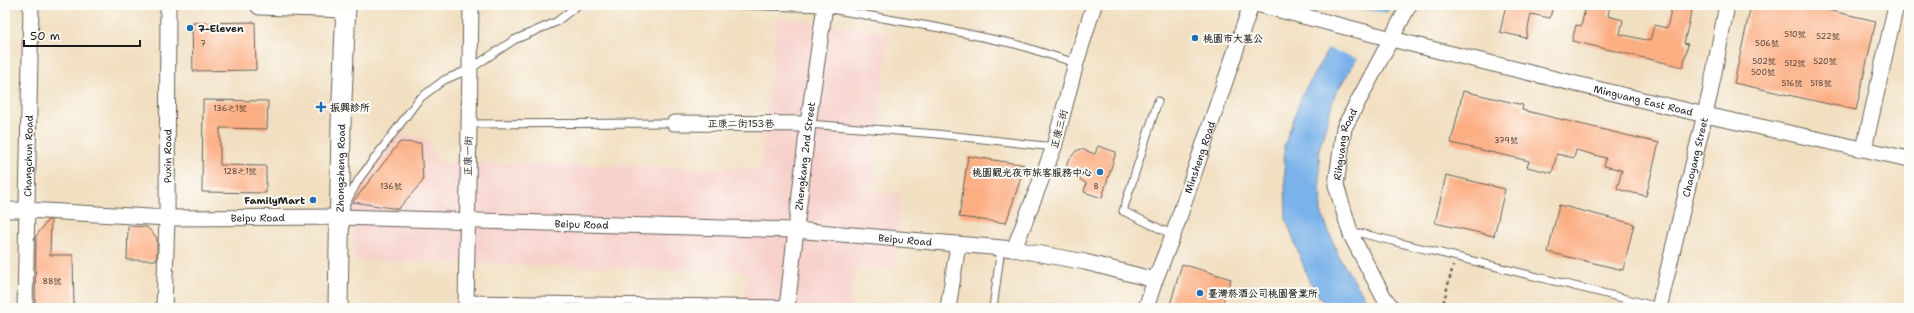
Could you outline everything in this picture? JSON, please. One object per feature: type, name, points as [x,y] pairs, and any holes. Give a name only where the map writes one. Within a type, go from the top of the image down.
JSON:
[{"type":"street","name":"Changchun Road","points":[[25,308],[31,5]]},
{"type":"street","name":"Puxin Road","points":[[164,308],[167,218],[168,5]]},
{"type":"street","points":[[260,5],[346,6]]},
{"type":"street","name":"正康一街","points":[[466,303],[466,222],[471,5]]},
{"type":"street","name":"正康三街","points":[[1008,249],[1054,147],[1076,63],[1094,5]]},
{"type":"street","name":"Minsheng Road","points":[[1146,308],[1155,280],[1173,235],[1251,5]]},
{"type":"street","name":"Minguang East Road","points":[[1260,5],[1386,38],[1705,115],[1909,159]]},
{"type":"street","name":"Rihguang Road","points":[[1392,308],[1383,296],[1351,235],[1336,185],[1344,128],[1386,38],[1409,5]]},
{"type":"street","name":"Chaoyang Street","points":[[1659,308],[1705,115],[1727,5]]},
{"type":"street","points":[[1864,149],[1896,5]]},
{"type":"street","name":"Zhongzheng Road","points":[[338,308],[339,217],[346,6]]},
{"type":"street","name":"Zhengkang 2nd Street","points":[[787,306],[808,124],[825,6]]},
{"type":"street","name":"正康二街153巷","points":[[674,123],[808,124]]},
{"type":"street","name":"Beipu Road","points":[[5,210],[167,218],[339,217],[466,222],[795,230],[1008,249],[1085,262],[1155,280]]},
{"type":"street","points":[[948,308],[958,245]]},
{"type":"lane","points":[[339,217],[359,179],[419,99],[444,80],[470,69],[514,40],[556,22],[578,5]]},
{"type":"lane","points":[[737,5],[825,6],[1015,44],[1076,63]]},
{"type":"lane","points":[[1158,101],[1123,211],[1173,235]]},
{"type":"lane","points":[[469,124],[674,123]]},
{"type":"lane","points":[[808,124],[937,134],[1054,147]]},
{"type":"lane","points":[[1351,235],[1360,233],[1659,308]]},
{"type":"lane","points":[[993,308],[1008,249]]},
{"type":"lane","points":[[466,303],[787,306]]},
{"type":"path","points":[[1442,308],[1454,264]]},
{"type":"shaded area","points":[[777,17],[889,33],[872,192],[901,194],[895,269],[856,268],[849,308],[742,308],[747,272],[354,260],[354,230],[349,207],[398,134],[427,139],[437,162],[761,169]]},
{"type":"water","points":[[1354,5],[1391,5],[1335,94],[1319,149],[1321,212],[1340,259],[1372,308],[1327,308],[1309,281],[1286,219],[1284,146],[1303,93]]},
{"type":"pier","points":[[1350,8],[1388,13],[1359,59],[1327,48]]},
{"type":"building","points":[[1506,5],[1553,5],[1550,18],[1531,14],[1526,38],[1500,32]]},
{"type":"building","points":[[1586,5],[1610,5],[1608,16],[1623,20],[1620,34],[1650,41],[1654,25],[1667,28],[1672,5],[1693,5],[1684,43],[1688,44],[1683,67],[1572,41],[1576,25],[1581,26]]},
{"type":"building","points":[[1751,5],[1805,5],[1876,21],[1856,110],[1734,83]]},
{"type":"building","points":[[255,22],[256,70],[193,71],[192,23]]},
{"type":"building","points":[[1463,91],[1523,105],[1522,110],[1659,143],[1646,196],[1617,189],[1622,170],[1604,166],[1606,158],[1576,150],[1574,158],[1557,154],[1552,173],[1527,167],[1529,161],[1451,143]]},
{"type":"building","points":[[203,100],[268,101],[267,129],[220,128],[220,165],[266,166],[266,193],[202,192]]},
{"type":"building","points":[[400,142],[421,143],[423,181],[398,209],[353,202]]},
{"type":"building","points":[[1098,146],[1116,152],[1102,198],[1084,192],[1086,183],[1067,172],[1067,162],[1076,151],[1081,149],[1095,154]]},
{"type":"building","points":[[968,156],[1025,165],[1006,223],[959,217]]},
{"type":"building","points":[[1446,175],[1505,189],[1494,236],[1435,223]]},
{"type":"building","points":[[1559,205],[1634,224],[1623,270],[1548,252]]},
{"type":"building","points":[[48,220],[51,220],[50,255],[73,255],[74,308],[35,308],[36,236]]},
{"type":"building","points":[[128,226],[147,227],[157,238],[157,260],[127,260]]},
{"type":"building","name":"臺灣菸酒公司桃園營業所","points":[[1182,264],[1231,279],[1221,308],[1169,308]]},
{"type":"place","name":"7-Eleven","points":[[190,28]]},
{"type":"place","name":"桃園市大墓公","points":[[1195,38]]},
{"type":"place","name":"振興診所","points":[[321,107]]},
{"type":"place","name":"桃園觀光夜市旅客服務中心","points":[[1100,172]]},
{"type":"place","name":"FamilyMart","points":[[313,200]]},
{"type":"place","name":"臺灣菸酒公司桃園營業所","points":[[1200,293]]}]
